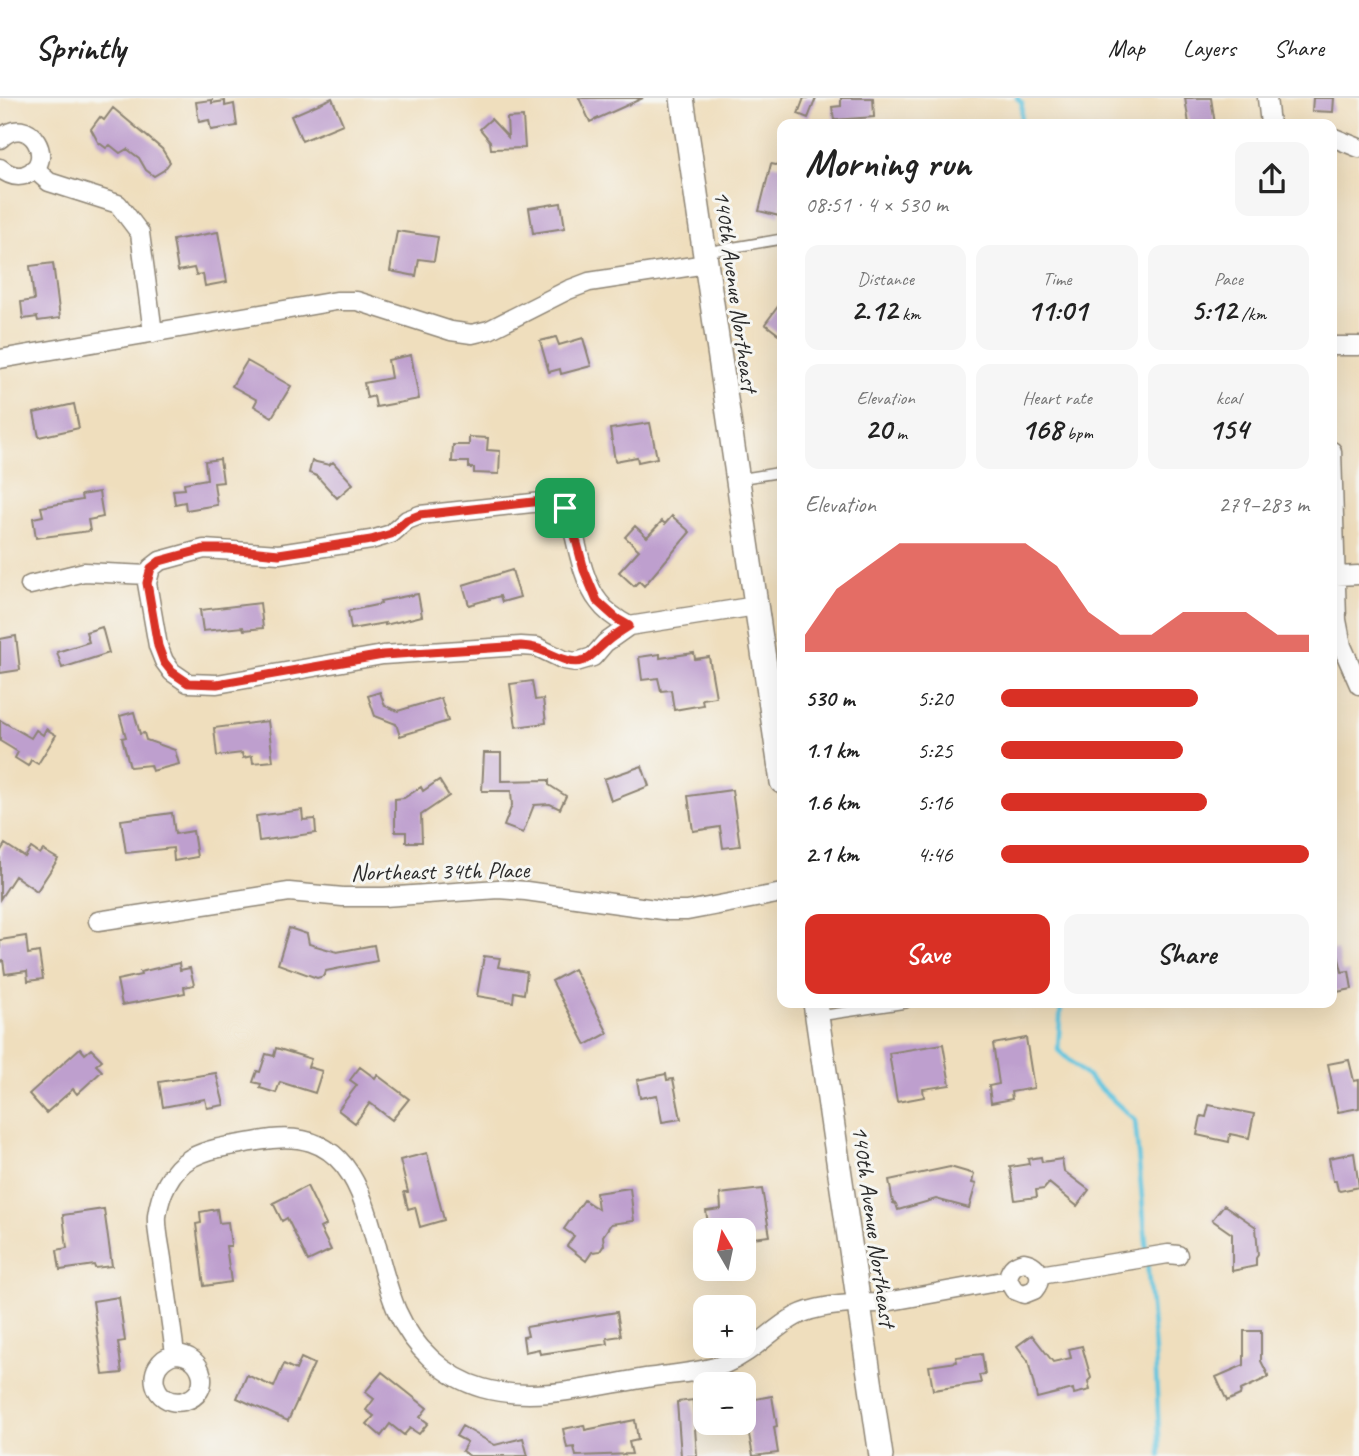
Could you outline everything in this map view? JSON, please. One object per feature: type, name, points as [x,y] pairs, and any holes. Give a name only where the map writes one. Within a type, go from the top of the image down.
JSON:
[{"type":"street","name":"140th Avenue Northeast","points":[[682,98],[777,748]]},
{"type":"street","points":[[1267,98],[1269,119]]},
{"type":"street","points":[[0,139],[14,131],[27,133],[33,137],[40,149],[38,163],[28,173],[14,176],[0,167]]},
{"type":"street","points":[[1337,139],[1359,148]]},
{"type":"street","points":[[34,169],[49,182],[118,205],[140,233],[153,332]]},
{"type":"street","points":[[0,359],[336,301],[357,301],[451,331],[472,334],[489,330],[589,282],[705,258]]},
{"type":"street","points":[[1337,346],[1359,346]]},
{"type":"street","points":[[629,626],[597,601],[584,570],[569,513],[551,501],[420,515],[385,537],[279,554],[204,549],[160,561],[149,572],[147,583],[158,646],[164,662],[181,680],[198,685],[383,655],[521,646],[537,647],[564,660],[576,662],[593,657],[605,643],[629,626],[756,606]]},
{"type":"street","points":[[30,585],[84,572],[149,572]]},
{"type":"street","points":[[1337,576],[1359,575]]},
{"type":"street","points":[[1337,598],[1342,646],[1359,685]]},
{"type":"street","name":"Northeast 34th Place","points":[[98,921],[289,892],[343,897],[384,897],[498,889],[668,911],[687,911],[777,894]]},
{"type":"street","name":"140th Avenue Northeast","points":[[816,1010],[881,1456]]},
{"type":"street","points":[[175,1354],[157,1219],[161,1194],[169,1180],[189,1159],[210,1150],[265,1139],[307,1140],[339,1157],[357,1185],[397,1310],[408,1332],[422,1350],[462,1380],[482,1388],[525,1394],[556,1392],[708,1369],[744,1354],[799,1315],[1008,1280],[1014,1290],[1024,1294],[1038,1286],[1040,1275],[1178,1255]]},
{"type":"lane","points":[[705,258],[777,240]]},
{"type":"lane","points":[[738,479],[777,473]]},
{"type":"lane","points":[[816,1010],[842,1008]]},
{"type":"building","points":[[332,98],[343,124],[302,141],[291,116]]},
{"type":"building","points":[[579,98],[643,98],[590,122]]},
{"type":"building","points":[[804,98],[816,98],[808,118],[798,114]]},
{"type":"building","points":[[841,98],[873,98],[874,117],[834,119],[832,107],[841,106]]},
{"type":"building","points":[[1185,98],[1211,98],[1214,119],[1188,119]]},
{"type":"building","points":[[1313,98],[1334,98],[1333,112],[1312,111]]},
{"type":"building","points":[[212,100],[212,103],[225,101],[225,106],[234,104],[237,126],[211,130],[209,120],[199,122],[196,102]]},
{"type":"building","points":[[113,108],[162,149],[170,162],[164,170],[154,176],[146,170],[139,158],[127,149],[120,153],[110,145],[106,148],[98,142],[91,129],[100,117],[104,120]]},
{"type":"building","points":[[523,117],[525,148],[491,149],[490,141],[480,129],[491,119],[508,137],[507,118]]},
{"type":"building","points":[[771,164],[777,165],[777,216],[759,211]]},
{"type":"building","points":[[561,203],[565,228],[533,233],[529,208]]},
{"type":"building","points":[[397,231],[438,237],[434,261],[419,259],[416,276],[390,271]]},
{"type":"building","points":[[218,232],[227,282],[205,286],[203,274],[196,275],[194,268],[178,271],[173,240]]},
{"type":"building","points":[[53,263],[60,318],[38,321],[37,317],[23,319],[21,302],[34,300],[30,266]]},
{"type":"building","points":[[777,308],[777,333],[765,324]]},
{"type":"building","points":[[556,337],[559,345],[583,338],[591,366],[561,374],[560,369],[549,372],[540,341]]},
{"type":"building","points":[[411,355],[419,399],[376,407],[374,396],[367,398],[364,383],[391,378],[388,360]]},
{"type":"building","points":[[247,361],[291,386],[272,417],[254,406],[257,400],[232,386]]},
{"type":"building","points":[[74,404],[79,428],[39,437],[34,413]]},
{"type":"building","points":[[650,423],[657,458],[638,462],[637,457],[615,461],[610,429]]},
{"type":"building","points":[[469,437],[488,438],[487,450],[500,451],[499,474],[474,473],[474,468],[469,468],[469,462],[452,462],[453,445],[469,445]]},
{"type":"building","points":[[220,459],[223,482],[214,483],[217,505],[186,510],[185,502],[175,504],[173,490],[185,489],[184,483],[207,479],[205,461]]},
{"type":"building","points":[[312,461],[329,465],[333,462],[353,484],[337,498],[317,476],[309,473]]},
{"type":"building","points":[[99,492],[103,517],[88,520],[90,531],[36,538],[33,518],[43,516],[41,507],[82,500],[81,495]]},
{"type":"building","points":[[672,516],[690,532],[644,586],[639,581],[634,586],[619,572],[639,550],[625,537],[635,526],[647,537],[662,521],[665,524]]},
{"type":"building","points":[[512,570],[520,597],[502,602],[500,596],[469,605],[463,585]]},
{"type":"building","points":[[418,594],[422,616],[385,625],[351,629],[348,611],[381,604],[380,601]]},
{"type":"building","points":[[260,603],[263,628],[203,631],[200,610]]},
{"type":"building","points":[[102,627],[109,653],[62,668],[57,652],[89,642],[86,632]]},
{"type":"building","points":[[16,636],[20,670],[0,673],[0,639]]},
{"type":"building","points":[[694,653],[695,659],[709,657],[716,697],[702,699],[703,705],[674,710],[671,690],[661,691],[658,678],[642,680],[639,657],[660,654],[660,658]]},
{"type":"building","points":[[532,681],[535,700],[543,699],[546,723],[516,727],[510,684]]},
{"type":"building","points":[[380,692],[385,706],[398,711],[441,698],[448,721],[400,736],[396,724],[375,716],[368,696]]},
{"type":"building","points":[[134,712],[140,734],[144,733],[146,740],[175,750],[179,764],[152,771],[150,765],[130,767],[122,738],[126,737],[120,716]]},
{"type":"building","points":[[0,720],[31,738],[36,730],[43,735],[46,729],[56,735],[38,764],[31,760],[28,766],[15,758],[18,752],[0,741]]},
{"type":"building","points":[[268,721],[273,761],[253,763],[252,756],[243,758],[242,753],[217,756],[214,728]]},
{"type":"building","points":[[484,753],[501,753],[501,781],[549,780],[549,785],[566,796],[560,809],[550,804],[534,805],[523,833],[504,826],[512,805],[511,791],[482,791]]},
{"type":"building","points":[[642,766],[649,786],[611,801],[604,779]]},
{"type":"building","points":[[439,780],[449,796],[421,815],[422,842],[406,842],[406,832],[395,832],[395,799],[404,798],[421,787],[423,791]]},
{"type":"building","points":[[732,790],[740,846],[723,848],[720,827],[693,831],[688,796]]},
{"type":"building","points":[[302,810],[303,820],[315,819],[316,833],[259,841],[256,816]]},
{"type":"building","points":[[172,813],[175,834],[193,831],[197,857],[174,861],[173,848],[126,853],[121,820]]},
{"type":"building","points":[[5,844],[25,857],[31,848],[40,854],[43,850],[58,859],[37,891],[15,876],[0,899],[0,852]]},
{"type":"building","points":[[289,928],[307,934],[309,944],[337,952],[374,945],[377,961],[326,971],[324,976],[317,978],[278,964]]},
{"type":"building","points":[[26,936],[28,954],[39,952],[43,979],[28,981],[27,971],[5,974],[3,960],[0,961],[0,940]]},
{"type":"building","points":[[1337,950],[1342,972],[1349,971],[1352,989],[1337,992]]},
{"type":"building","points":[[484,956],[500,958],[498,967],[527,972],[524,994],[514,992],[513,1002],[477,996]]},
{"type":"building","points":[[179,963],[180,970],[190,968],[194,985],[184,987],[185,993],[122,1005],[117,980]]},
{"type":"building","points":[[574,969],[608,1033],[586,1045],[552,981]]},
{"type":"building","points":[[1026,1038],[1034,1088],[1011,1092],[1012,1099],[991,1103],[989,1086],[999,1084],[993,1044]]},
{"type":"building","points":[[943,1044],[950,1085],[923,1089],[924,1097],[897,1102],[889,1053]]},
{"type":"building","points":[[80,1048],[85,1054],[91,1049],[102,1060],[96,1065],[102,1071],[77,1094],[73,1089],[46,1113],[29,1094]]},
{"type":"building","points":[[276,1048],[311,1059],[308,1067],[322,1071],[315,1093],[280,1082],[276,1093],[260,1088],[261,1084],[253,1082],[257,1071],[260,1072],[266,1054],[274,1056]]},
{"type":"building","points":[[1349,1060],[1354,1081],[1359,1080],[1359,1108],[1338,1112],[1328,1064]]},
{"type":"building","points":[[360,1067],[375,1078],[377,1075],[409,1099],[392,1120],[370,1103],[355,1123],[338,1110],[357,1085],[350,1080]]},
{"type":"building","points":[[216,1073],[224,1105],[207,1108],[205,1099],[163,1107],[159,1082]]},
{"type":"building","points":[[666,1074],[667,1080],[673,1079],[681,1119],[662,1122],[657,1095],[640,1098],[637,1080]]},
{"type":"building","points":[[1209,1105],[1254,1114],[1249,1138],[1230,1134],[1229,1142],[1197,1135],[1201,1116],[1206,1117]]},
{"type":"building","points":[[427,1153],[444,1220],[420,1227],[415,1207],[408,1209],[404,1192],[408,1192],[400,1160]]},
{"type":"building","points":[[1354,1153],[1359,1187],[1340,1191],[1336,1181],[1333,1181],[1329,1158]]},
{"type":"building","points":[[1041,1157],[1042,1162],[1062,1159],[1064,1171],[1089,1190],[1077,1206],[1049,1183],[1044,1189],[1036,1190],[1037,1197],[1015,1200],[1010,1167],[1029,1164],[1028,1159]]},
{"type":"building","points":[[950,1167],[974,1174],[972,1183],[976,1184],[969,1208],[936,1199],[898,1210],[893,1203],[889,1180]]},
{"type":"building","points":[[307,1186],[326,1225],[320,1228],[331,1250],[308,1261],[287,1218],[282,1221],[273,1203]]},
{"type":"building","points":[[630,1188],[634,1221],[611,1224],[603,1236],[604,1245],[600,1251],[592,1252],[586,1261],[567,1246],[574,1236],[564,1229],[584,1200],[598,1209],[596,1193]]},
{"type":"building","points":[[762,1189],[770,1236],[756,1238],[756,1218],[707,1218],[706,1211],[721,1209],[720,1194]]},
{"type":"building","points":[[1224,1205],[1256,1227],[1256,1266],[1232,1271],[1232,1234],[1212,1220]]},
{"type":"building","points":[[104,1209],[112,1266],[95,1268],[94,1265],[60,1270],[57,1250],[67,1248],[63,1215]]},
{"type":"building","points":[[217,1209],[219,1223],[228,1222],[231,1246],[226,1246],[231,1282],[204,1286],[196,1224],[201,1223],[200,1212]]},
{"type":"building","points":[[119,1297],[125,1341],[118,1342],[122,1373],[103,1375],[93,1301]]},
{"type":"building","points":[[617,1312],[621,1336],[607,1338],[608,1344],[540,1354],[539,1349],[525,1352],[523,1337],[528,1336],[526,1327]]},
{"type":"building","points":[[1244,1331],[1261,1331],[1261,1361],[1269,1377],[1241,1390],[1240,1395],[1227,1401],[1216,1377],[1244,1365]]},
{"type":"building","points":[[1032,1335],[1053,1362],[1071,1358],[1069,1349],[1082,1346],[1091,1378],[1088,1381],[1090,1390],[1074,1394],[1073,1389],[1037,1398],[1028,1361],[1017,1346]]},
{"type":"building","points":[[982,1354],[985,1374],[979,1375],[981,1383],[933,1390],[929,1366],[957,1362],[956,1357]]},
{"type":"building","points":[[301,1358],[314,1364],[288,1421],[237,1398],[247,1375],[274,1387],[284,1364],[296,1370]]},
{"type":"building","points":[[382,1372],[427,1408],[420,1417],[428,1423],[419,1434],[410,1428],[404,1435],[390,1424],[381,1436],[367,1424],[374,1416],[366,1410],[374,1399],[365,1392]]},
{"type":"building","points":[[772,1396],[778,1453],[753,1456],[749,1435],[756,1435],[756,1399]]},
{"type":"building","points":[[693,1400],[693,1435],[696,1435],[697,1456],[681,1456],[677,1402]]},
{"type":"building","points":[[635,1420],[638,1440],[629,1442],[632,1454],[576,1456],[574,1447],[567,1448],[563,1429],[584,1425],[585,1430]]},
{"type":"building","points":[[462,1426],[495,1445],[523,1438],[528,1456],[470,1456],[462,1451],[467,1442],[456,1436]]},
{"type":"waterway","points":[[1017,98],[1022,103],[1021,119]]},
{"type":"waterway","points":[[1061,1008],[1058,1050],[1135,1120],[1147,1253]]},
{"type":"waterway","points":[[1147,1261],[1160,1456]]},
{"type":"route","points":[[542,501],[551,501],[565,508],[569,513],[584,570],[597,601],[629,626],[605,643],[593,657],[585,660],[564,660],[537,647],[521,646],[383,655],[198,685],[181,680],[172,672],[164,662],[158,646],[147,583],[151,568],[160,561],[204,549],[279,554],[371,540],[391,534],[407,520],[420,515],[542,501]]}]
